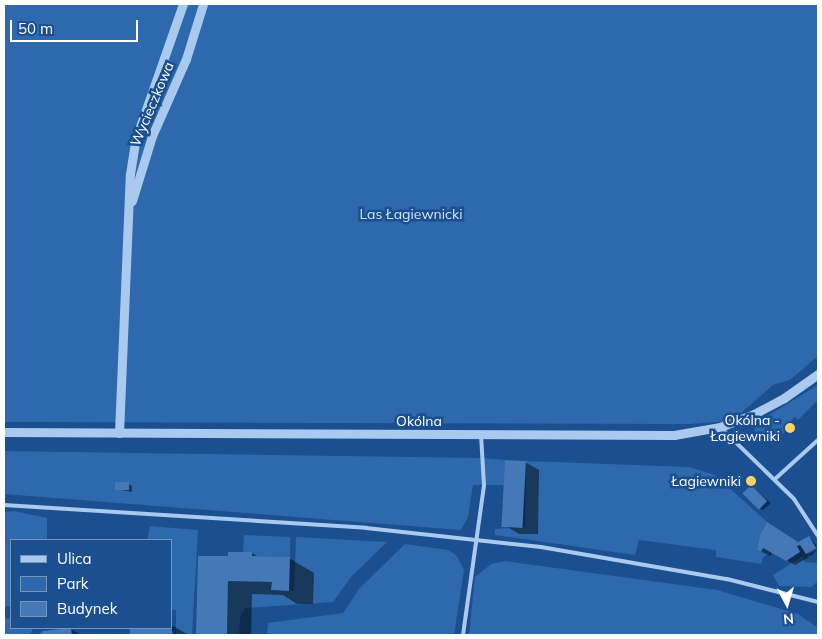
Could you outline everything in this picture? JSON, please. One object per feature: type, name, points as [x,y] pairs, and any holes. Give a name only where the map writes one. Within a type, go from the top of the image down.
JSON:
[{"type":"street","name":"Wycieczkowa","points":[[119,433],[130,174],[136,138],[184,4]]},
{"type":"street","name":"Wycieczkowa","points":[[128,215],[146,151],[186,59],[203,4]]},
{"type":"street","name":"Okólna","points":[[4,432],[674,435],[720,427],[775,404],[818,374]]},
{"type":"lane","points":[[720,427],[794,499],[818,536]]},
{"type":"lane","points":[[463,635],[484,485],[481,435]]},
{"type":"lane","points":[[775,479],[818,440]]},
{"type":"lane","points":[[4,505],[366,528],[541,547],[727,579],[818,602]]},
{"type":"green space","name":"Las Łagiewnicki","points":[[4,4],[818,4],[818,356],[790,380],[773,385],[732,421],[689,424],[4,422]]},
{"type":"green space","points":[[818,385],[818,400],[798,420],[795,417],[786,425],[789,429],[778,437],[780,441],[773,444],[753,436],[756,423]]},
{"type":"green space","points":[[4,451],[483,458],[505,460],[505,485],[473,485],[468,517],[461,530],[4,494]]},
{"type":"green space","points":[[526,461],[689,467],[715,475],[767,522],[760,535],[757,550],[761,552],[763,548],[771,553],[763,557],[761,564],[716,557],[716,550],[639,540],[635,555],[495,535],[495,529],[525,527]]},
{"type":"green space","points":[[14,511],[47,518],[47,539],[10,539],[10,606],[4,607],[4,512]]},
{"type":"green space","points":[[150,526],[198,530],[192,635],[176,635],[176,610],[172,609],[172,539],[147,539]]},
{"type":"green space","points":[[244,535],[290,537],[290,557],[252,556],[252,552],[243,552]]},
{"type":"green space","points":[[296,537],[387,542],[351,577],[333,602],[245,608],[240,618],[239,635],[227,635],[228,581],[272,582],[272,590],[294,591]]},
{"type":"green space","points":[[405,544],[448,550],[457,556],[464,570],[454,635],[267,635],[268,623],[343,613],[359,589]]},
{"type":"green space","points":[[803,556],[804,562],[817,563],[818,581],[811,587],[779,586],[773,575]]},
{"type":"green space","points":[[505,561],[717,590],[798,614],[818,628],[818,635],[469,635],[475,577],[491,564]]},
{"type":"green space","points":[[4,618],[10,619],[10,629],[33,629],[30,635],[4,635]]},
{"type":"building","points":[[505,460],[526,461],[522,528],[501,527]]},
{"type":"building","points":[[115,482],[129,482],[129,490],[115,490]]},
{"type":"building","points":[[751,485],[767,501],[759,510],[743,493]]},
{"type":"building","points":[[767,522],[798,542],[809,536],[816,548],[806,554],[800,545],[797,546],[800,552],[786,561],[763,548],[761,552],[757,550],[760,535]]},
{"type":"building","points":[[228,552],[252,552],[252,556],[290,557],[289,591],[271,590],[272,582],[228,581],[227,635],[196,635],[198,556],[228,556]]},
{"type":"building","points":[[71,629],[72,635],[39,635],[43,631]]},
{"type":"building","points":[[130,629],[172,629],[173,635],[130,635]]},
{"type":"place","name":"Okólna - Łagiewniki","points":[[790,428]]},
{"type":"place","name":"Łagiewniki","points":[[751,481]]}]
